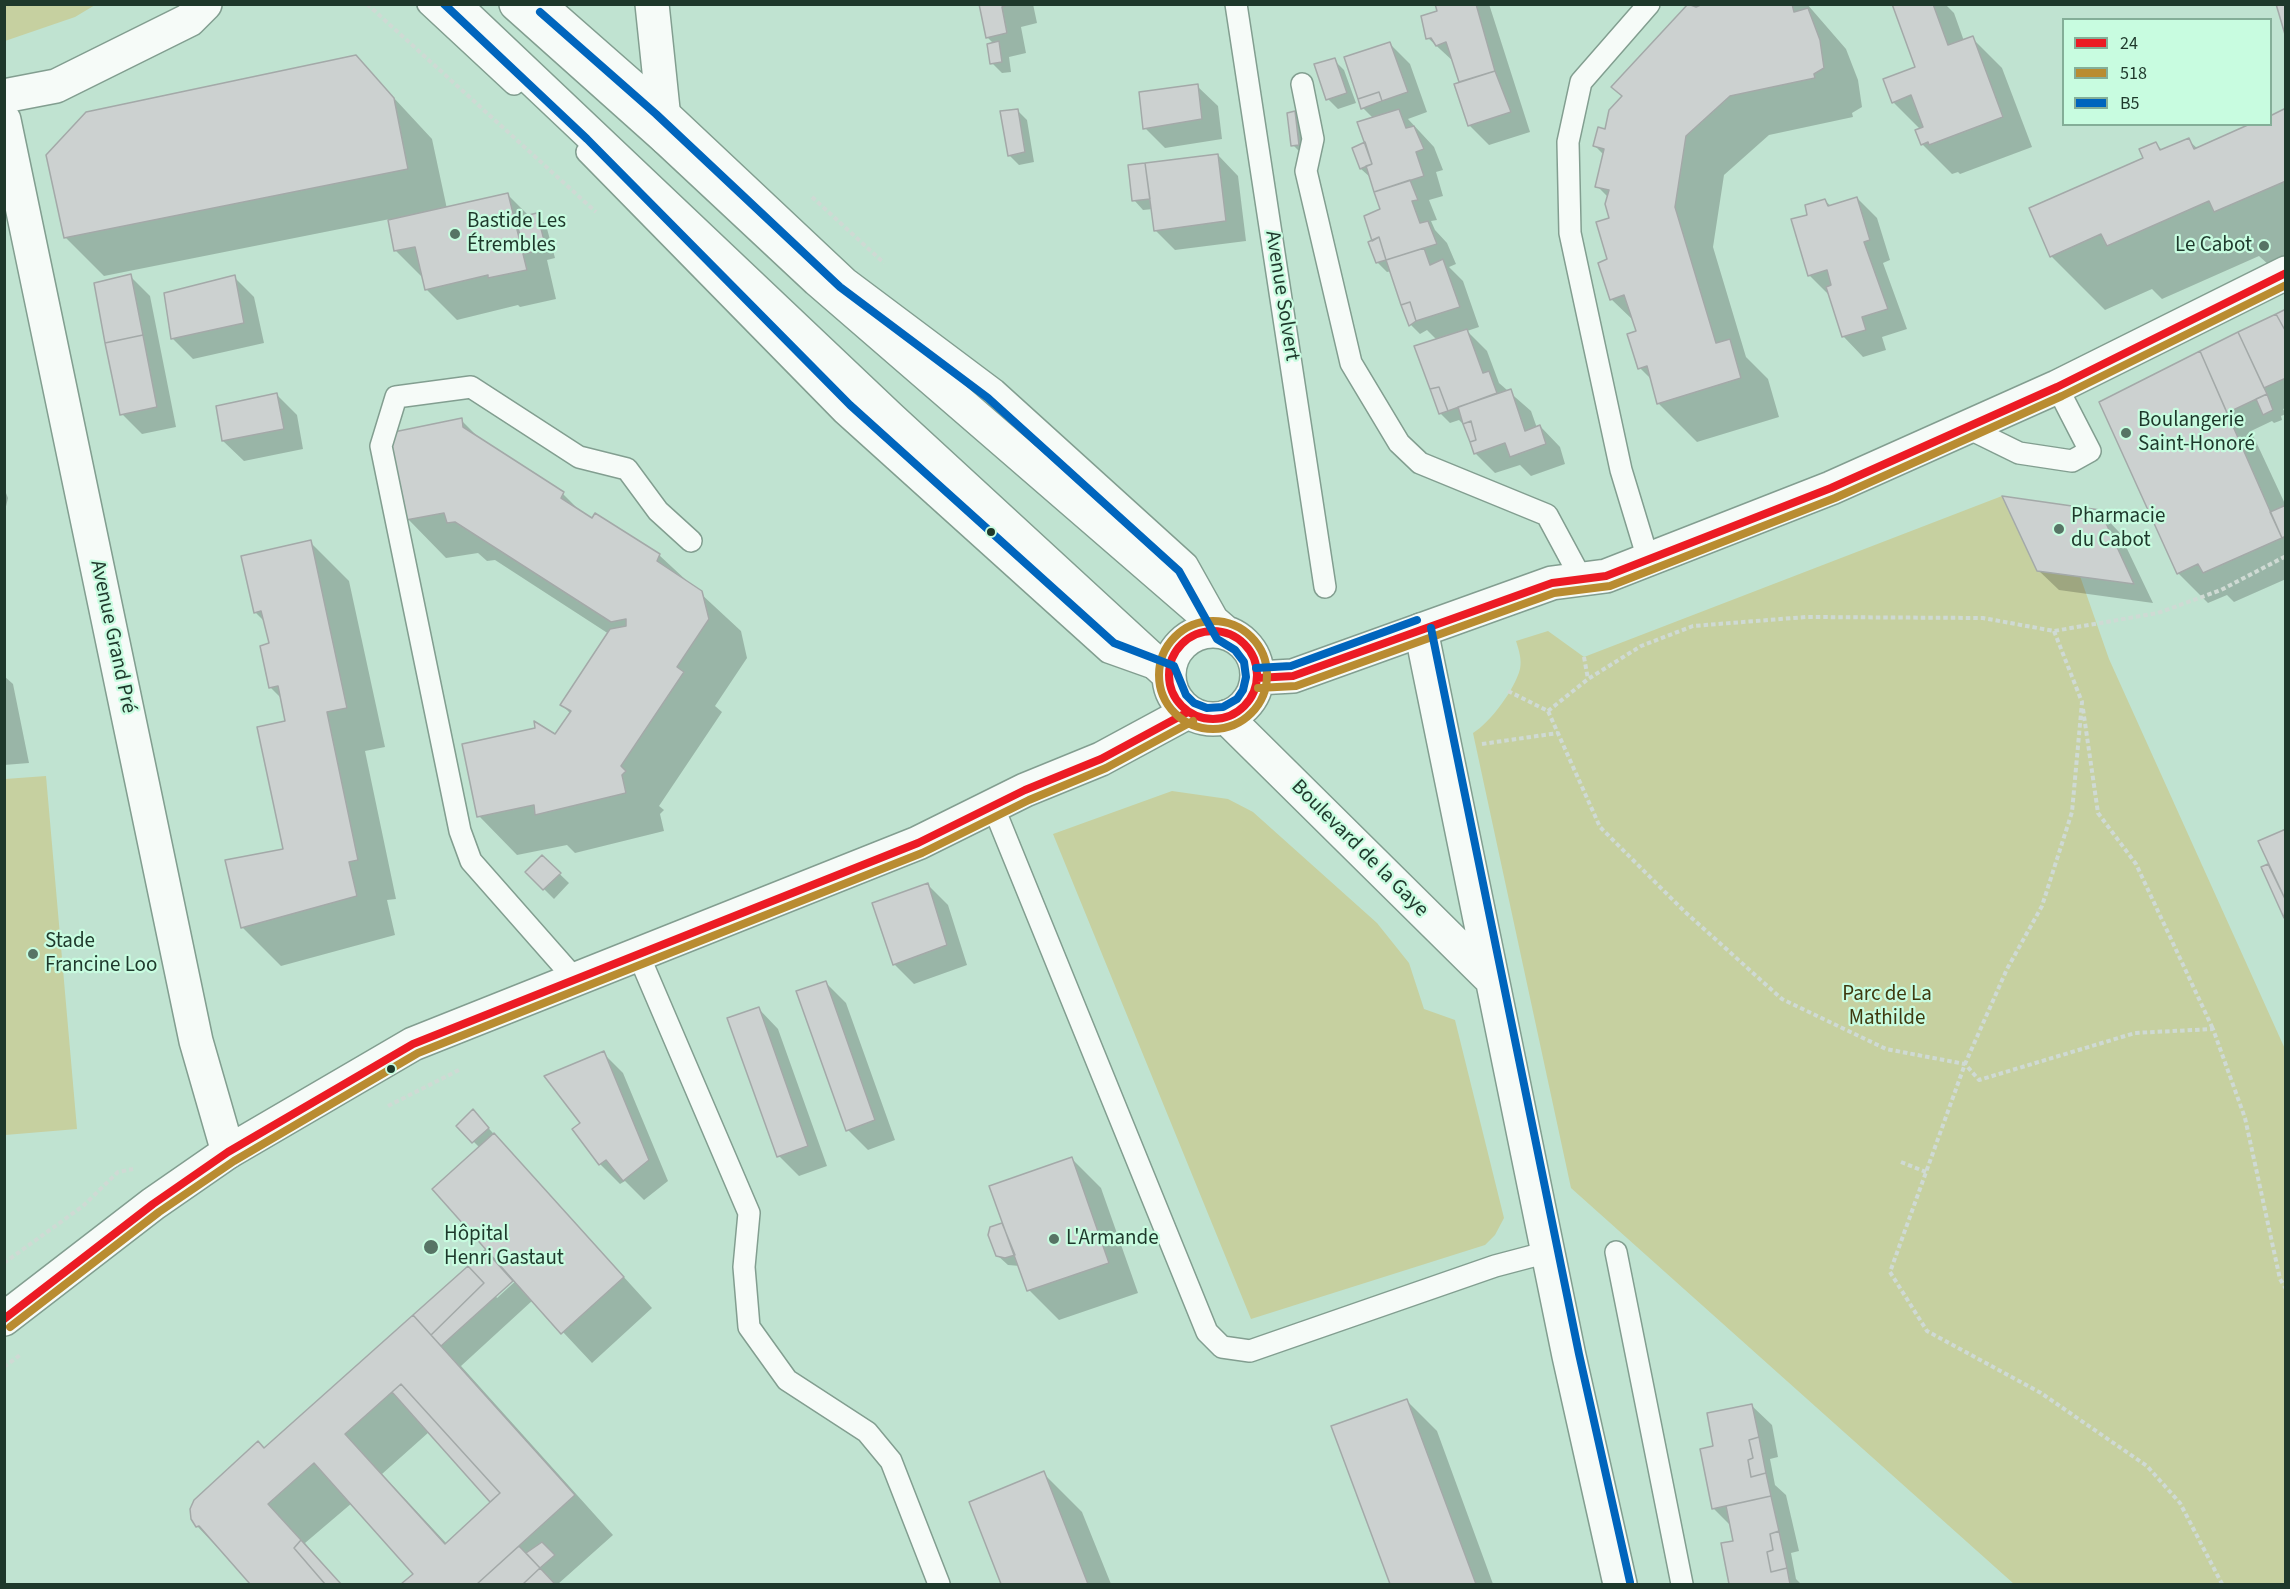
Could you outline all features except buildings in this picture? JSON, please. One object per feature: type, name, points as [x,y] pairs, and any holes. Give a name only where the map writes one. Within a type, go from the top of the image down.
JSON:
[{"type":"street","points":[[4,96],[56,86],[189,20],[205,4]]},
{"type":"street","points":[[453,4],[890,418],[1168,674]]},
{"type":"street","points":[[516,4],[666,138],[818,280],[1226,633],[1242,642],[1254,658],[1257,678],[1253,694],[1244,707],[1226,717],[1206,719],[1188,712],[1177,701],[1168,674],[1174,654],[1187,639],[1206,632],[1226,633]]},
{"type":"street","points":[[652,4],[666,138]]},
{"type":"street","name":"Avenue Grand Pré","points":[[4,120],[196,1041],[228,1152]]},
{"type":"street","points":[[1257,678],[1293,676],[1552,583],[1606,576],[1831,488],[2057,387],[2286,273]]},
{"type":"street","points":[[1421,630],[1548,1252],[1620,1584]]},
{"type":"street","points":[[4,1319],[153,1204],[228,1152],[413,1044],[918,843],[1025,790],[1101,759],[1188,712]]},
{"type":"street","name":"Boulevard de la Gaye","points":[[1226,717],[1492,981]]},
{"type":"lane","points":[[428,4],[580,146],[843,413],[1108,652],[1168,674]]},
{"type":"lane","points":[[547,4],[663,106],[847,279],[995,390],[1187,564],[1226,633]]},
{"type":"lane","name":"Avenue Solvert","points":[[1236,4],[1325,587]]},
{"type":"lane","points":[[1648,559],[1621,470],[1569,233],[1568,142],[1581,82],[1649,4]]},
{"type":"lane","points":[[1302,84],[1313,139],[1306,171],[1351,363],[1399,442],[1420,463],[1547,515],[1582,580]]},
{"type":"lane","points":[[575,979],[471,861],[460,831],[381,447],[396,397],[471,387],[579,457],[627,469],[658,511],[691,541]]},
{"type":"lane","points":[[1966,427],[2019,453],[2072,461],[2090,452],[2057,387]]},
{"type":"lane","points":[[993,806],[1207,1332],[1222,1347],[1250,1351],[1496,1266],[1548,1252]]},
{"type":"lane","points":[[640,953],[645,970],[749,1214],[744,1267],[749,1327],[787,1380],[867,1432],[891,1461],[939,1584]]},
{"type":"lane","points":[[1616,1252],[1682,1584]]},
{"type":"path","points":[[1548,711],[1588,679],[1641,646],[1693,626],[1806,617],[1983,618],[2054,631],[2158,613],[2221,590],[2286,556]]},
{"type":"path","points":[[2054,631],[2082,702],[2098,813],[2136,864],[2213,1029],[2245,1118],[2280,1279],[2286,1288]]},
{"type":"path","points":[[1584,657],[1588,679]]},
{"type":"path","points":[[1508,691],[1548,711],[1600,826],[1685,912],[1782,999],[1886,1049],[1965,1064],[1980,1080],[2134,1033],[2213,1029]]},
{"type":"path","points":[[2082,702],[2072,812],[2042,906],[2007,969],[1965,1064],[1890,1272],[1927,1331],[2041,1393],[2147,1466],[2180,1503],[2222,1584]]},
{"type":"path","points":[[1476,745],[1558,733]]},
{"type":"path","points":[[382,1109],[467,1066]]},
{"type":"path","points":[[1901,1162],[1926,1172]]},
{"type":"path","points":[[4,1263],[82,1206],[118,1172]]},
{"type":"path","points":[[4,1368],[22,1353]]},
{"type":"green space","points":[[5,4],[95,5],[75,17],[5,41]]},
{"type":"green space","name":"Parc de La Mathilde","points":[[2002,496],[2037,571],[2080,576],[2109,659],[2285,1049],[2285,1584],[2014,1584],[1571,1188],[1473,733],[1494,714],[1517,677],[1521,662],[1516,641],[1548,631],[1584,657]]},
{"type":"green space","name":"Stade Francine Loo","points":[[46,776],[77,1129],[5,1135],[5,779]]},
{"type":"green space","points":[[1172,791],[1228,799],[1253,812],[1377,923],[1409,963],[1424,1009],[1455,1020],[1504,1218],[1495,1235],[1485,1245],[1251,1319],[1053,834]]},
{"type":"transit line","name":"B5","points":[[444,4],[587,139],[850,405],[1114,643],[1174,666],[1186,695],[1194,703],[1207,708],[1223,707],[1237,699],[1243,690],[1246,677],[1244,662],[1235,650],[1217,639],[1179,571],[988,398],[840,287],[656,114],[540,12]]},
{"type":"transit line","name":"24","points":[[1257,678],[1293,676],[1552,583],[1606,576],[1831,488],[2057,387],[2286,273]]},
{"type":"transit line","name":"518","points":[[1258,688],[1296,686],[1554,593],[1610,586],[1835,498],[2062,396],[2286,285]]},
{"type":"transit line","name":"B5","points":[[1256,668],[1291,666],[1417,620]]},
{"type":"transit line","name":"518","points":[[1213,621],[1234,625],[1251,637],[1263,654],[1267,675],[1263,696],[1251,713],[1234,725],[1213,729],[1192,725],[1175,713],[1163,696],[1159,675],[1163,654],[1175,637],[1192,625],[1213,621]]},
{"type":"transit line","name":"B5","points":[[1431,628],[1579,1354],[1630,1582]]},
{"type":"transit line","name":"24","points":[[1213,631],[1230,635],[1244,644],[1253,658],[1257,675],[1253,692],[1244,706],[1230,715],[1213,719],[1196,715],[1182,706],[1173,692],[1169,675],[1173,658],[1182,644],[1196,635],[1213,631]]},
{"type":"transit line","name":"24","points":[[4,1319],[153,1204],[228,1152],[413,1044],[918,843],[1025,790],[1101,759],[1188,712]]},
{"type":"transit line","name":"518","points":[[10,1327],[159,1212],[234,1161],[418,1053],[922,853],[1029,800],[1106,768],[1193,721]]},
{"type":"place","name":"Bastide Les Étrembles","points":[[455,234]]},
{"type":"place","name":"Le Cabot","points":[[2264,246]]},
{"type":"place","name":"Boulangerie Saint-Honoré","points":[[2126,433]]},
{"type":"place","name":"Pharmacie du Cabot","points":[[2059,529]]},
{"type":"place","name":"Stade Francine Loo","points":[[33,954]]},
{"type":"place","name":"L'Armande","points":[[1054,1239]]},
{"type":"place","name":"Hôpital Henri Gastaut","points":[[431,1247]]}]
